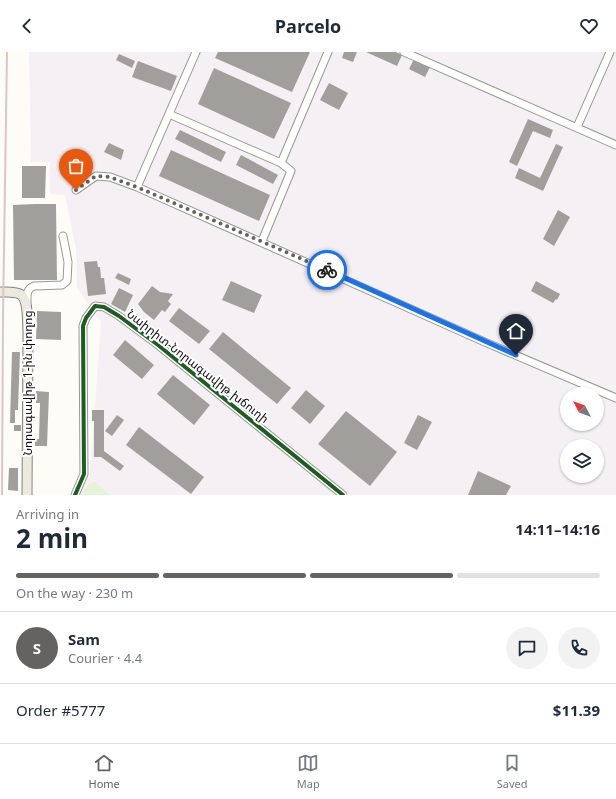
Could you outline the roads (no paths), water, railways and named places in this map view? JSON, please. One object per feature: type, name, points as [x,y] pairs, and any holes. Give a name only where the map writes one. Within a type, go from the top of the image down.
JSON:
[{"type":"main road","name":"Նորագավիթ 1-ին փողոց","points":[[0,292],[18,293],[22,295],[26,305],[28,331],[27,495]]},
{"type":"street","points":[[137,187],[196,52]]},
{"type":"street","points":[[280,163],[328,52]]},
{"type":"street","points":[[404,52],[616,145]]},
{"type":"street","points":[[577,127],[610,52]]},
{"type":"street","points":[[169,114],[280,163],[291,172],[262,241]]},
{"type":"street","points":[[76,190],[96,176],[110,177],[137,187],[262,241],[487,343],[616,398]]},
{"type":"street","points":[[26,305],[27,293],[30,288],[34,286],[62,285],[67,282],[68,262],[63,236]]},
{"type":"street","name":"Նաիրիտ-Նորագավիթ խճուղի","points":[[75,495],[84,474],[83,326],[86,318],[96,306],[104,307],[120,316],[158,345],[343,495]]},
{"type":"railway","points":[[2,495],[7,52]]}]
